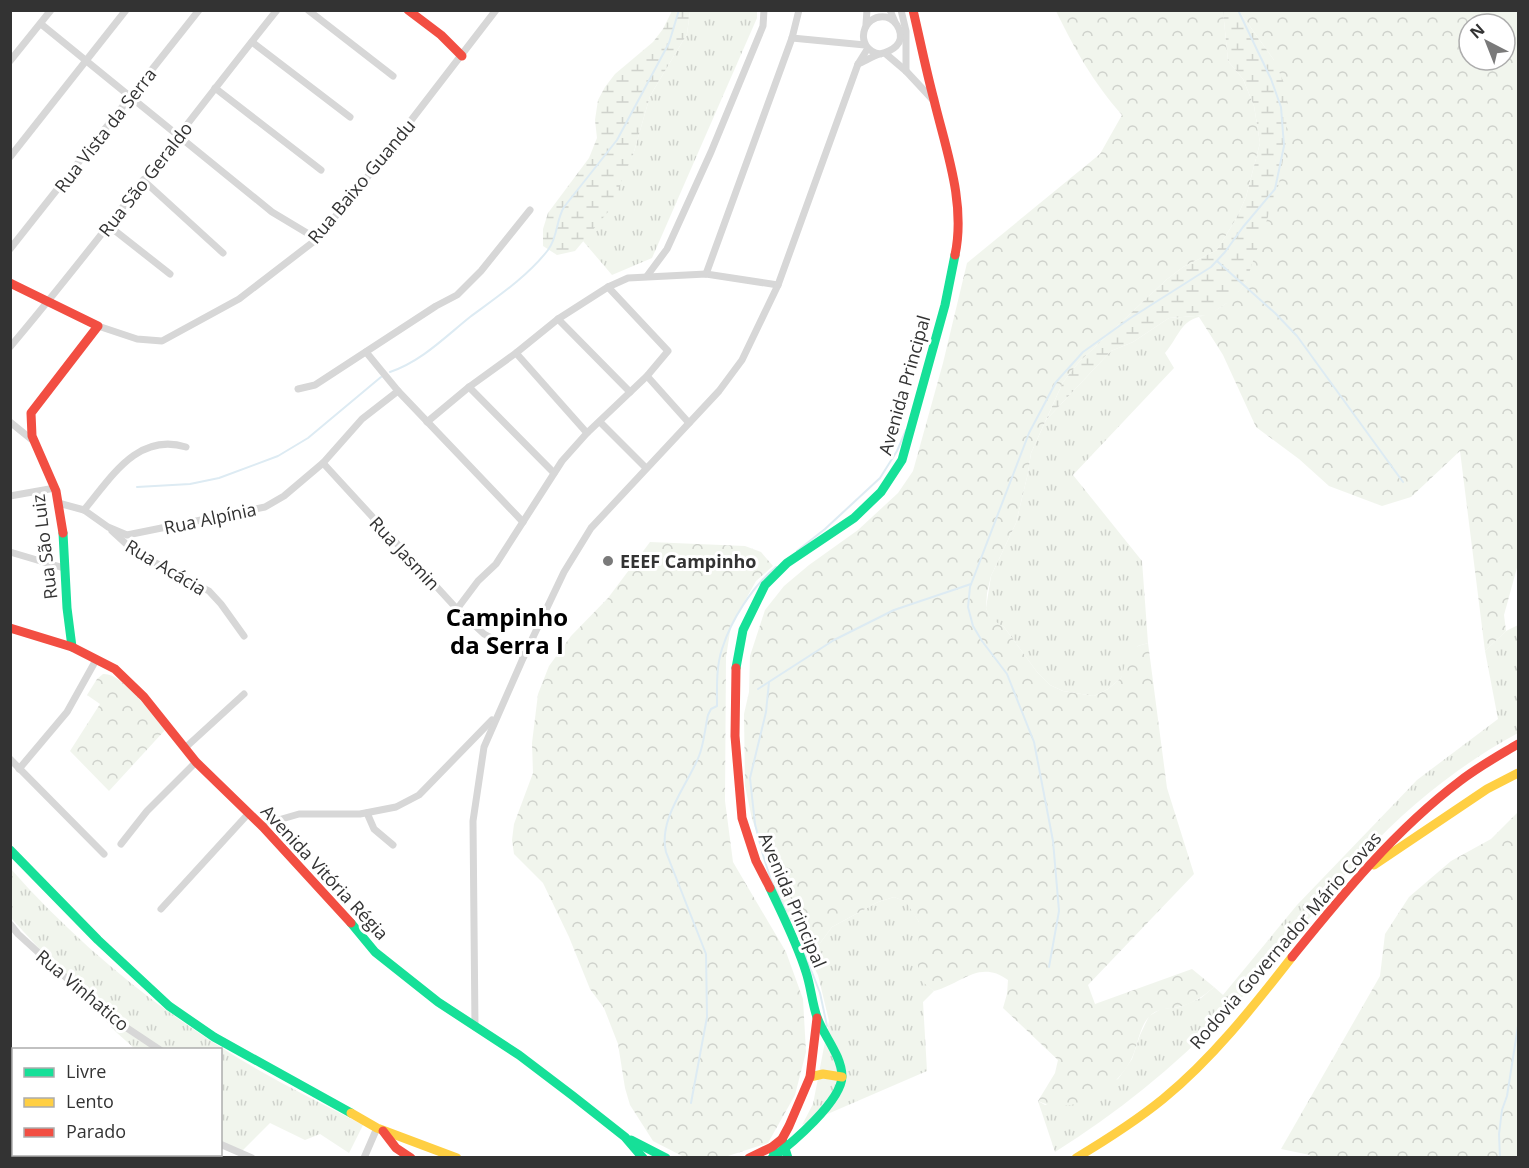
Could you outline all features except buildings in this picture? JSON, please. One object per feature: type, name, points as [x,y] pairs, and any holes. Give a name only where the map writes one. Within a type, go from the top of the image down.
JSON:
[{"type":"street","points":[[10,61],[51,10]]},
{"type":"street","points":[[10,157],[126,10]]},
{"type":"street","name":"Rua Vista da Serra","points":[[10,249],[199,10]]},
{"type":"street","name":"Rua São Geraldo","points":[[10,347],[49,302],[142,180],[278,10]]},
{"type":"street","points":[[308,10],[393,76]]},
{"type":"street","name":"Rua Baixo Guandu","points":[[98,326],[137,339],[162,341],[239,299],[316,239],[496,10]]},
{"type":"street","points":[[647,276],[668,249],[711,152],[763,26],[764,10]]},
{"type":"street","points":[[706,273],[792,39],[799,10]]},
{"type":"street","points":[[867,10],[867,24]]},
{"type":"street","points":[[890,10],[903,31]]},
{"type":"street","points":[[901,10],[906,71]]},
{"type":"street","name":"Avenida Principal","points":[[842,1077],[832,1044],[817,1018],[802,958],[756,861],[742,818],[735,736],[736,662],[743,630],[765,585],[787,563],[854,518],[893,476],[902,460],[945,305],[957,247],[957,206],[953,169],[934,101],[913,10]]},
{"type":"street","points":[[414,12],[462,56]]},
{"type":"street","points":[[896,22],[876,14],[867,24],[863,34],[866,46],[873,53],[883,54],[906,71],[934,101]]},
{"type":"street","points":[[41,24],[272,212],[316,239]]},
{"type":"street","points":[[858,63],[893,51],[900,43],[903,31]]},
{"type":"street","points":[[792,39],[866,46]]},
{"type":"street","points":[[252,42],[350,117]]},
{"type":"street","points":[[475,1027],[473,821],[484,747],[497,714],[564,572],[591,528],[719,391],[742,360],[778,285],[866,46]]},
{"type":"street","points":[[215,88],[321,170]]},
{"type":"street","points":[[142,180],[223,253]]},
{"type":"street","points":[[298,388],[315,385],[436,306],[457,295],[481,271],[530,210]]},
{"type":"street","points":[[108,226],[170,274]]},
{"type":"street","points":[[427,422],[558,319],[608,287],[628,278],[706,273],[778,285]]},
{"type":"street","points":[[10,283],[98,326],[31,413],[29,426],[31,439]]},
{"type":"street","points":[[457,609],[478,581],[496,564],[562,461],[587,433],[647,376],[668,351],[608,287]]},
{"type":"street","points":[[558,319],[630,392]]},
{"type":"street","points":[[366,352],[398,391],[523,522]]},
{"type":"street","points":[[516,353],[587,433]]},
{"type":"street","points":[[647,376],[689,423]]},
{"type":"street","points":[[469,387],[554,473]]},
{"type":"street","name":"Rua Alpínia","points":[[58,503],[84,510],[108,527],[127,535],[265,507],[284,496],[322,463],[362,419],[398,391]]},
{"type":"street","name":"Rua São Luiz","points":[[10,422],[31,439],[56,488],[72,647]]},
{"type":"street","points":[[600,422],[646,468]]},
{"type":"street","points":[[84,510],[119,466],[135,454],[170,442],[186,447]]},
{"type":"street","name":"Rua Jasmin","points":[[322,463],[457,609],[484,634],[524,656]]},
{"type":"street","points":[[10,496],[56,488]]},
{"type":"street","name":"Rua Acácia","points":[[108,527],[135,552],[209,591],[244,636]]},
{"type":"street","points":[[10,552],[64,568]]},
{"type":"street","name":"Avenida Vitória Régia","points":[[10,628],[72,647],[115,669],[144,697],[196,762],[263,827],[337,906],[375,952],[438,1002],[519,1055],[626,1137],[666,1158]]},
{"type":"street","points":[[19,769],[67,712],[96,660]]},
{"type":"street","points":[[185,748],[244,694]]},
{"type":"street","points":[[263,827],[268,823],[299,814],[367,813],[396,807],[419,795],[497,714]]},
{"type":"street","points":[[470,744],[484,747]]},
{"type":"street","name":"Rodovia Governador Mário Covas","points":[[1076,1158],[1113,1136],[1155,1104],[1200,1063],[1247,1012],[1362,873],[1424,810],[1455,784],[1518,744]]},
{"type":"street","points":[[10,759],[104,854]]},
{"type":"street","points":[[121,844],[147,811],[196,762]]},
{"type":"street","points":[[1362,873],[1487,789],[1518,773]]},
{"type":"street","points":[[367,813],[374,829],[393,845]]},
{"type":"street","points":[[161,909],[248,814]]},
{"type":"street","points":[[10,850],[98,940],[169,1006],[214,1037],[380,1130],[457,1158]]},
{"type":"street","name":"Rua Vinhatico","points":[[10,924],[18,934],[106,1014],[157,1048]]},
{"type":"street","points":[[10,940],[18,934]]},
{"type":"street","name":"Avenida Principal","points":[[785,1148],[810,1077],[817,1018]]},
{"type":"street","points":[[749,1158],[774,1155],[785,1148],[828,1105],[836,1095],[842,1077],[823,1074],[810,1077]]},
{"type":"street","points":[[364,1158],[380,1130]]},
{"type":"street","points":[[380,1130],[396,1148],[411,1158]]},
{"type":"street","name":"Avenida Vitória Régia","points":[[626,1137],[644,1158]]},
{"type":"street","points":[[222,1145],[252,1158]]},
{"type":"green space","points":[[672,11],[690,11],[687,34],[650,96],[633,155],[608,212],[575,251],[557,255],[543,246],[543,229],[548,213],[589,158],[597,138],[595,120],[598,100],[615,74],[653,42]]},
{"type":"green space","points":[[690,11],[757,11],[757,18],[652,258],[612,275],[583,241],[633,155],[650,96],[687,34]]},
{"type":"green space","points":[[1056,11],[1223,11],[1228,61],[1243,79],[1254,106],[1260,143],[1246,197],[1217,250],[1183,267],[1166,280],[1079,362],[1063,382],[1031,453],[1016,523],[991,576],[987,593],[986,608],[990,618],[1004,627],[1037,672],[1050,685],[1063,691],[1094,696],[1108,689],[1121,678],[1127,658],[1138,646],[1148,643],[1167,788],[1194,874],[1088,985],[1095,1004],[1192,969],[1214,987],[1188,1004],[1152,1014],[1141,1030],[1131,1060],[1114,1082],[1091,1098],[1065,1106],[1038,1101],[1055,1073],[1058,1060],[1003,1008],[1008,980],[998,974],[979,972],[934,991],[920,980],[919,922],[906,902],[894,897],[878,902],[832,927],[809,958],[782,903],[752,819],[745,786],[744,714],[749,692],[750,656],[765,610],[784,586],[858,530],[898,493],[913,471],[943,363],[967,263],[1100,154],[1122,115],[1085,65]]},
{"type":"green space","points":[[1223,11],[1239,11],[1274,60],[1287,90],[1286,141],[1279,184],[1246,282],[1233,299],[1209,315],[1169,318],[1133,342],[1111,351],[1046,420],[1063,382],[1079,362],[1166,280],[1183,267],[1217,250],[1246,197],[1260,143],[1254,106],[1243,79],[1228,61]]},
{"type":"green space","points":[[1239,11],[1518,11],[1518,564],[1504,615],[1506,631],[1485,651],[1460,451],[1411,497],[1382,506],[1329,486],[1299,459],[1256,427],[1223,355],[1199,317],[1226,304],[1246,282],[1274,60]]},
{"type":"green space","points":[[1209,315],[1192,320],[1182,328],[1165,353],[1174,368],[1073,475],[1142,561],[1148,643],[1138,646],[1121,678],[1108,689],[1094,696],[1063,691],[1050,685],[1037,672],[1004,627],[990,619],[986,608],[991,576],[1016,523],[1031,453],[1046,420],[1111,351],[1133,342],[1169,318]]},
{"type":"green space","points":[[650,542],[745,546],[761,552],[773,566],[756,581],[731,626],[726,657],[725,801],[733,862],[786,952],[803,999],[806,1052],[795,1095],[768,1143],[725,1157],[684,1157],[653,1141],[630,1105],[618,1044],[604,1008],[590,989],[569,937],[543,883],[514,854],[512,840],[514,824],[533,773],[532,743],[538,694],[549,666],[571,636],[608,598]]},
{"type":"green space","points":[[1518,625],[1518,733],[1456,772],[1399,818],[1351,868],[1273,963],[1212,1028],[1137,1094],[1055,1152],[1038,1101],[1045,1105],[1118,1079],[1132,1059],[1149,1016],[1161,1009],[1180,1007],[1201,998],[1214,987],[1223,995],[1297,905],[1417,780],[1498,719],[1485,651],[1506,631]]},
{"type":"green space","points":[[103,674],[111,675],[128,687],[165,730],[109,791],[70,751],[100,704],[87,695]]},
{"type":"green space","points":[[1518,812],[1518,1157],[1309,1158],[1310,1155],[1281,1149],[1380,976],[1385,934],[1409,897],[1451,861],[1491,839]]},
{"type":"green space","points":[[10,868],[58,919],[110,966],[164,1009],[222,1048],[134,1048],[116,1032],[11,918]]},
{"type":"green space","points":[[894,897],[907,902],[919,922],[920,979],[934,991],[923,1002],[927,1071],[802,1125],[813,1104],[829,1021],[818,975],[809,958],[832,927],[878,902]]},
{"type":"green space","points":[[222,1048],[256,1069],[363,1125],[349,1153],[320,1134],[305,1140],[270,1123],[242,1151],[222,1141]]},
{"type":"waterway","points":[[390,372],[412,362],[433,348],[521,278],[548,250],[554,240],[564,207],[617,140],[669,43],[679,10]]},
{"type":"waterway","points":[[1049,967],[1059,911],[1053,841],[1034,742],[1007,674],[973,626],[968,607],[970,587],[1029,433],[1056,382],[1083,352],[1129,319],[1211,267],[1275,189],[1284,146],[1281,107],[1271,79],[1238,10]]},
{"type":"waterway","points":[[1217,261],[1297,336],[1403,482]]},
{"type":"waterway","points":[[137,487],[190,484],[219,478],[278,456],[308,438],[381,377]]},
{"type":"waterway","points":[[797,551],[825,529],[880,478],[897,451],[906,430]]},
{"type":"waterway","points":[[691,1103],[707,1017],[706,954],[666,852],[666,827],[675,803],[699,756],[708,715],[711,709],[717,706],[717,678],[726,638],[751,594],[776,567]]},
{"type":"waterway","points":[[758,689],[834,640],[894,610],[971,584]]},
{"type":"waterway","points":[[769,682],[766,712],[750,778],[755,824],[763,855],[771,880],[786,911]]},
{"type":"waterway","points":[[800,941],[820,993],[827,1026]]},
{"type":"waterway","points":[[1500,1158],[1499,1134],[1502,1110],[1507,1096],[1518,1026]]},
{"type":"traffic: fast","points":[[736,668],[743,630],[765,585],[787,563],[854,518],[881,492],[902,460],[945,305],[955,255]]},
{"type":"traffic: fast","points":[[63,533],[67,608],[72,647]]},
{"type":"traffic: fast","points":[[10,850],[98,940],[169,1006],[214,1037],[351,1113]]},
{"type":"traffic: fast","points":[[770,888],[790,930],[808,978],[817,1017],[839,1060],[842,1076],[840,1086],[825,1109],[791,1143],[772,1158]]},
{"type":"traffic: fast","points":[[351,923],[375,952],[438,1002],[519,1055],[573,1096],[625,1137],[643,1158]]},
{"type":"traffic: fast","points":[[782,1139],[788,1158]]},
{"type":"traffic: fast","points":[[631,1140],[666,1158]]},
{"type":"traffic: fast","points":[[772,1147],[775,1158]]},
{"type":"traffic: slow","points":[[1374,865],[1487,789],[1518,773]]},
{"type":"traffic: slow","points":[[1076,1158],[1132,1123],[1181,1083],[1231,1032],[1292,957]]},
{"type":"traffic: slow","points":[[810,1077],[823,1074],[842,1077]]},
{"type":"traffic: slow","points":[[351,1113],[377,1128],[457,1158]]},
{"type":"traffic: jam","points":[[408,10],[441,35],[462,56]]},
{"type":"traffic: jam","points":[[913,10],[953,177],[958,216],[955,255]]},
{"type":"traffic: jam","points":[[10,283],[98,326],[31,413],[32,436],[56,491],[63,533]]},
{"type":"traffic: jam","points":[[10,628],[72,647],[115,669],[144,697],[196,762],[263,827],[351,923]]},
{"type":"traffic: jam","points":[[736,668],[735,736],[742,818],[756,861],[770,888]]},
{"type":"traffic: jam","points":[[1292,957],[1350,887],[1414,820],[1467,776],[1518,744]]},
{"type":"traffic: jam","points":[[749,1158],[772,1147],[782,1139],[789,1126],[810,1077],[817,1018]]},
{"type":"traffic: jam","points":[[383,1131],[396,1148],[411,1158]]},
{"type":"place","name":"EEEF Campinho","points":[[608,561]]},
{"type":"district","name":"Campinho da Serra I","points":[[507,630]]}]
